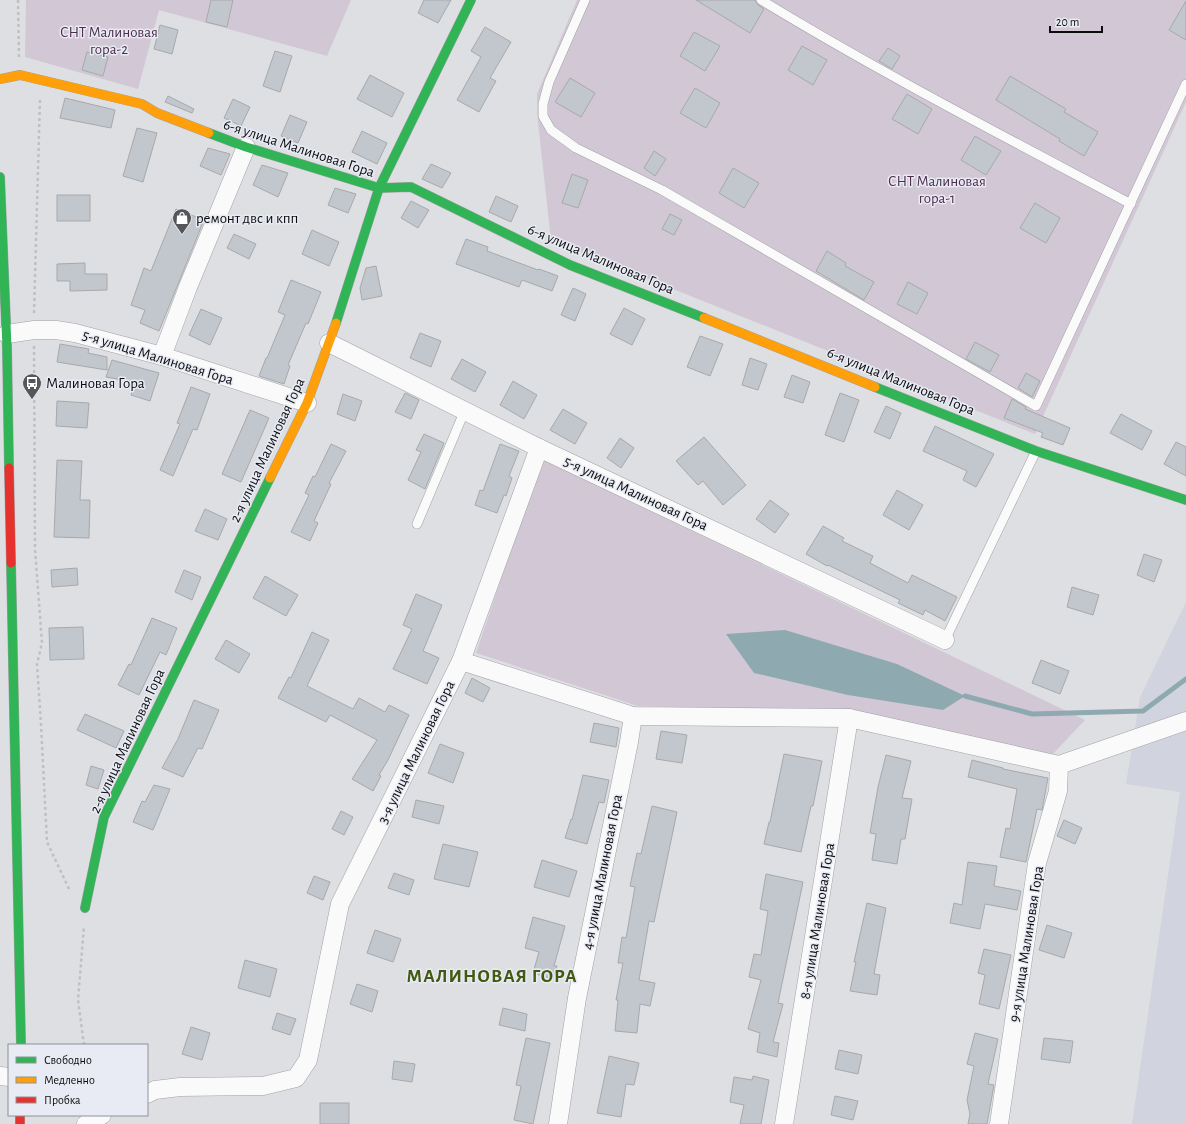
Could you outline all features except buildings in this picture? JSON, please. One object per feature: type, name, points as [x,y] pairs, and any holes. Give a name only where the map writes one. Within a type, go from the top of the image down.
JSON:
[{"type":"street","name":"2-я улица Малиновая Гора","points":[[85,908],[104,816],[307,403],[329,343],[379,188],[471,0]]},
{"type":"street","name":"6-я улица Малиновая Гора","points":[[0,79],[20,75],[142,104],[158,113],[246,147],[379,188],[411,187],[570,265],[1036,451],[1186,500]]},
{"type":"street","points":[[162,356],[188,287],[246,147]]},
{"type":"street","points":[[0,177],[3,303],[7,334],[21,1044]]},
{"type":"street","name":"5-я улица Малиновая Гора","points":[[7,334],[34,330],[56,330],[75,333],[162,356],[307,403]]},
{"type":"street","name":"5-я улица Малиновая Гора","points":[[329,343],[540,448],[945,640]]},
{"type":"street","name":"3-я улица Малиновая Гора","points":[[148,1094],[155,1090],[180,1087],[263,1086],[296,1078],[308,1060],[340,904],[461,661],[540,448]]},
{"type":"street","points":[[461,661],[633,716],[849,718],[1059,765],[1186,721]]},
{"type":"street","name":"4-я улица Малиновая Гора","points":[[558,1124],[577,998],[633,716]]},
{"type":"street","name":"8-я улица Малиновая Гора","points":[[784,1124],[849,718]]},
{"type":"street","name":"9-я улица Малиновая Гора","points":[[999,1124],[1037,863],[1058,790],[1059,765]]},
{"type":"street","points":[[86,1124],[100,1116]]},
{"type":"lane","points":[[585,0],[549,82],[543,104],[543,116],[551,130],[576,148],[662,190],[1036,406],[1186,84]]},
{"type":"lane","points":[[761,0],[975,121],[1131,204]]},
{"type":"lane","points":[[417,524],[465,410]]},
{"type":"lane","points":[[945,640],[1036,451]]},
{"type":"path","points":[[18,0],[20,75]]},
{"type":"path","points":[[40,98],[34,330],[36,406],[35,549],[42,643],[37,664],[47,842],[73,897],[85,908],[78,1000],[84,1044]]},
{"type":"shaded area","points":[[1186,602],[1186,1124],[1132,1124],[1180,792],[1126,784],[1140,697]]},
{"type":"green space","name":"СНТ Малиновая гора-2","points":[[26,0],[351,0],[327,56],[159,10],[138,89],[25,57]]},
{"type":"green space","name":"СНТ Малиновая гора-1","points":[[577,0],[1186,0],[1186,102],[1035,434],[551,240],[537,113],[537,94]]},
{"type":"green space","points":[[542,459],[1085,720],[1050,757],[850,711],[638,706],[476,653]]},
{"type":"water","points":[[785,630],[897,664],[965,696],[943,710],[848,695],[754,673],[726,634]]},
{"type":"waterway","points":[[965,696],[1032,714],[1143,711],[1186,679]]},
{"type":"traffic: fast","points":[[336,323],[379,188],[471,0]]},
{"type":"traffic: fast","points":[[209,133],[246,147],[379,188],[411,187],[570,265],[704,318]]},
{"type":"traffic: fast","points":[[0,177],[7,348],[9,468]]},
{"type":"traffic: fast","points":[[875,387],[1036,451],[1186,500]]},
{"type":"traffic: fast","points":[[85,908],[104,817],[270,478]]},
{"type":"traffic: fast","points":[[11,563],[21,1044]]},
{"type":"traffic: slow","points":[[0,79],[20,75],[142,104],[157,113],[209,133]]},
{"type":"traffic: slow","points":[[704,318],[875,387]]},
{"type":"traffic: slow","points":[[270,478],[307,403],[336,323]]},
{"type":"traffic: jam","points":[[9,468],[11,563]]},
{"type":"traffic: jam","points":[[20,1116],[20,1124]]},
{"type":"place","name":"ремонт двс и кпп","points":[[182,235]]},
{"type":"place","name":"Малиновая Гора","points":[[32,400]]},
{"type":"district","name":"МАЛИНОВАЯ ГОРА","points":[[492,975]]}]
